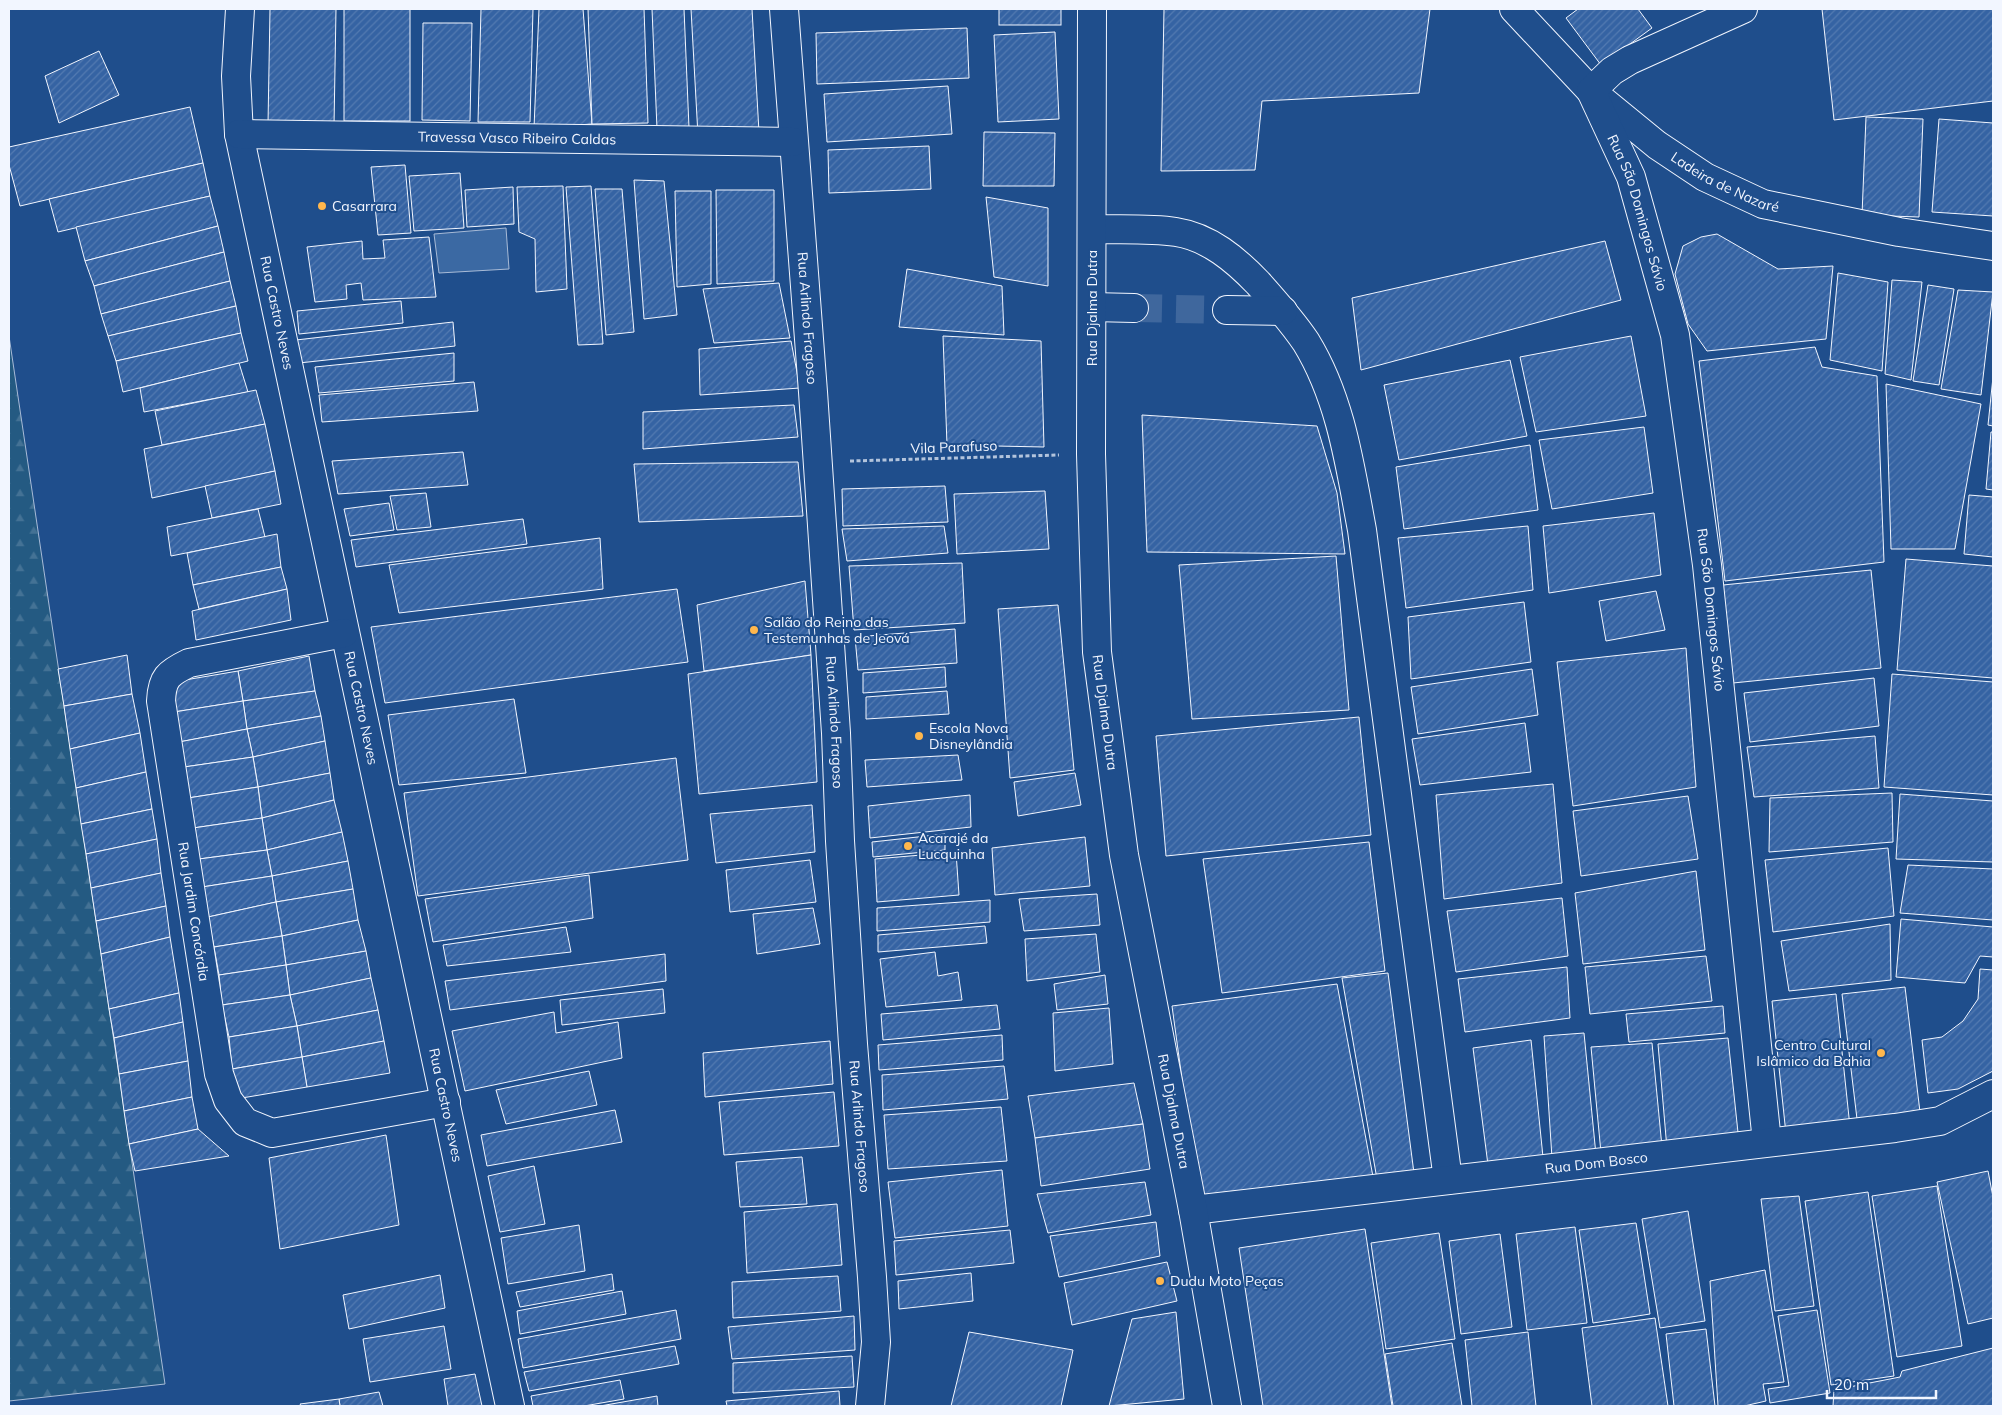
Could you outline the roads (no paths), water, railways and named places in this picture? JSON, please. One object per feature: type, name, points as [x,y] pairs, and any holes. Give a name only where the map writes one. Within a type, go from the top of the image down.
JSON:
[{"type":"street","name":"Rua Castro Neves","points":[[240,9],[236,76],[239,134],[510,1406]]},
{"type":"street","name":"Rua Arlindo Fragoso","points":[[784,9],[836,733],[840,851],[853,1044],[876,1342],[870,1406]]},
{"type":"street","name":"Rua Djalma Dutra","points":[[1092,9],[1091,454],[1097,652],[1124,856],[1193,1210],[1227,1406]]},
{"type":"street","name":"Ladeira de Nazaré","points":[[1514,9],[1591,91],[1657,145],[1705,177],[1763,204],[1899,232],[1993,246]]},
{"type":"street","points":[[1591,91],[1612,71],[1630,60],[1743,9]]},
{"type":"street","name":"Rua São Domingos Sávio","points":[[1591,91],[1631,177],[1676,344],[1707,565],[1767,1142]]},
{"type":"street","name":"Travessa Vasco Ribeiro Caldas","points":[[239,134],[793,142]]},
{"type":"street","points":[[1093,229],[1177,232],[1214,245],[1247,272],[1283,311],[1306,342],[1324,378],[1344,437],[1362,530],[1448,1180]]},
{"type":"street","points":[[1092,307],[1134,308]]},
{"type":"street","points":[[1227,310],[1283,311]]},
{"type":"street","name":"Rua Jardim Concórdia","points":[[344,633],[189,663],[173,671],[162,684],[161,702],[219,1074],[228,1100],[246,1122],[272,1133],[446,1102]]},
{"type":"street","name":"Rua Dom Bosco","points":[[1193,1210],[1895,1128],[1940,1121],[1993,1094]]},
{"type":"tunnel","points":[[1134,308],[1227,310]]},
{"type":"place","name":"Casarrara","points":[[322,206]]},
{"type":"place","name":"Salão do Reino das Testemunhas de Jeová","points":[[754,630]]},
{"type":"place","name":"Escola Nova Disneylândia","points":[[919,736]]},
{"type":"place","name":"Acarajé da Lucquinha","points":[[908,846]]},
{"type":"place","name":"Centro Cultural Islâmico da Bahia","points":[[1881,1053]]},
{"type":"place","name":"Dudu Moto Peças","points":[[1160,1281]]}]
